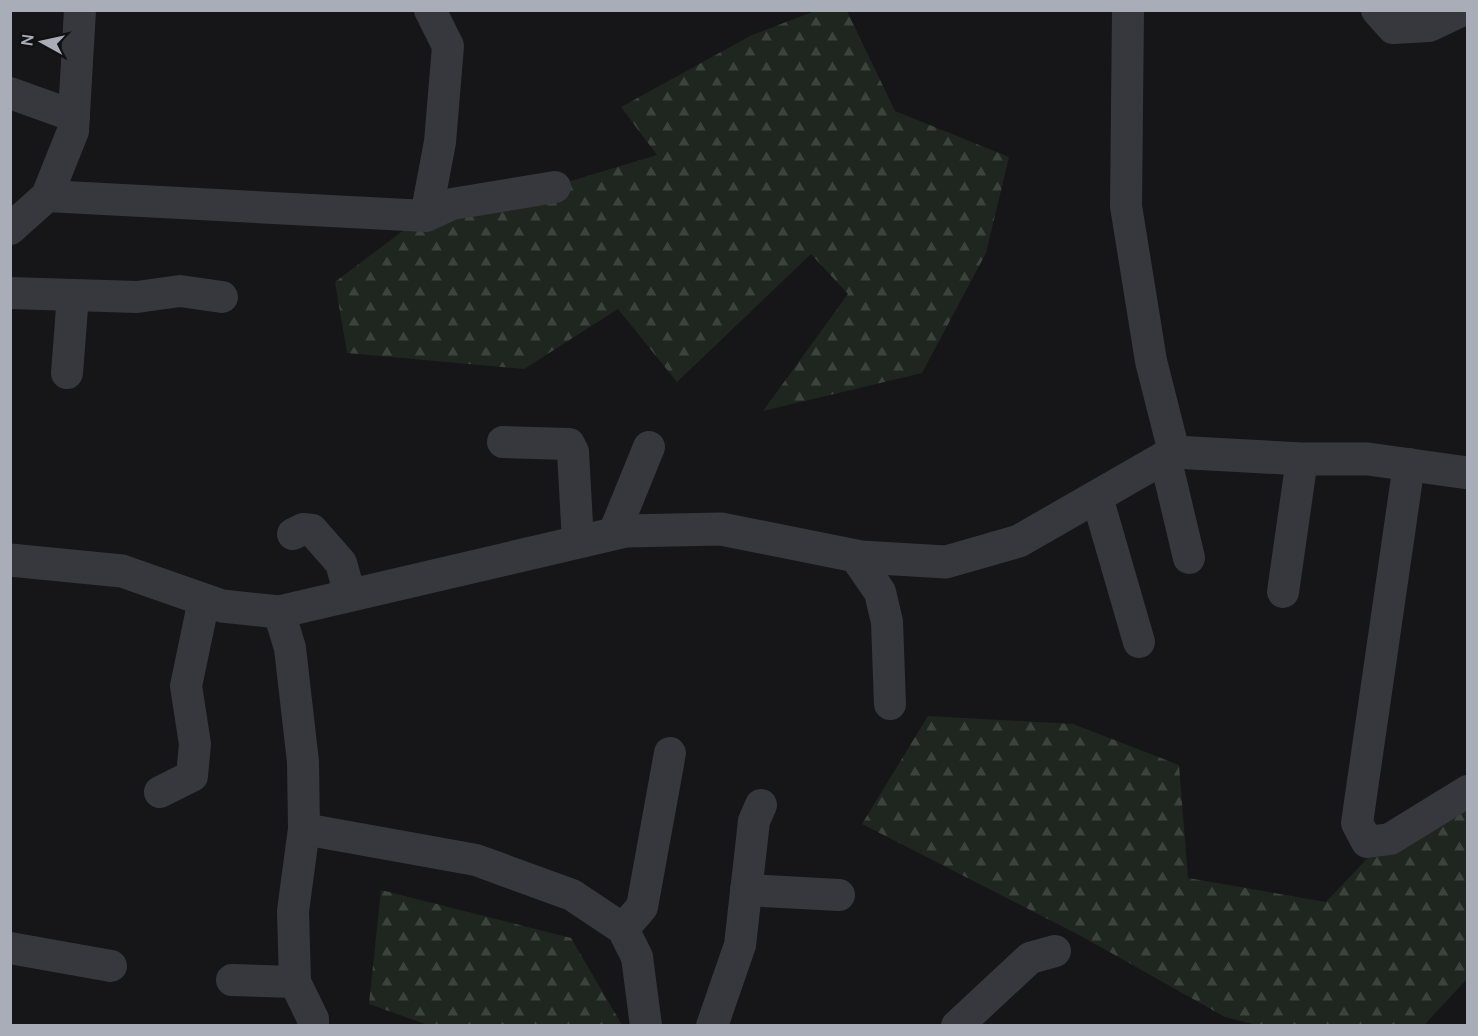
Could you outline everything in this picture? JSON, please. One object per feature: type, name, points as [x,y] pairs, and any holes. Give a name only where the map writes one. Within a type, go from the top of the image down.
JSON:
[{"type":"street","points":[[10,229],[47,196],[73,131],[80,10]]},
{"type":"street","points":[[426,216],[440,142],[448,46],[430,10]]},
{"type":"street","points":[[1128,10],[1126,206],[1151,361],[1189,558]]},
{"type":"street","points":[[1377,10],[1393,28],[1429,26],[1463,10]]},
{"type":"street","points":[[10,93],[74,116]]},
{"type":"street","points":[[47,196],[426,216],[452,204],[555,187]]},
{"type":"street","points":[[10,293],[137,297],[180,291],[222,297]]},
{"type":"street","points":[[67,373],[73,295]]},
{"type":"street","points":[[503,442],[569,444],[573,452],[578,542]]},
{"type":"street","points":[[614,533],[649,447]]},
{"type":"street","points":[[10,560],[122,571],[222,606],[279,612],[626,531],[721,529],[855,556],[946,562],[1019,541],[1170,455],[1368,459],[1467,473]]},
{"type":"street","points":[[1283,592],[1302,459]]},
{"type":"street","points":[[1409,464],[1357,823],[1367,842],[1390,839],[1467,791]]},
{"type":"street","points":[[1097,497],[1139,642]]},
{"type":"street","points":[[293,534],[303,529],[312,530],[341,562],[350,595]]},
{"type":"street","points":[[855,556],[880,592],[888,622],[890,704]]},
{"type":"street","points":[[160,792],[192,776],[195,744],[186,686],[204,600]]},
{"type":"street","points":[[279,612],[290,648],[303,762],[304,830],[293,911],[295,982],[313,1019],[313,1026]]},
{"type":"street","points":[[623,929],[642,907],[670,753]]},
{"type":"street","points":[[712,1026],[741,945],[754,821],[761,805]]},
{"type":"street","points":[[304,830],[476,860],[572,895],[623,929],[637,957],[646,1026]]},
{"type":"street","points":[[746,890],[839,895]]},
{"type":"street","points":[[10,948],[111,966]]},
{"type":"street","points":[[957,1026],[1030,958],[1055,951]]},
{"type":"street","points":[[232,980],[295,982]]},
{"type":"green space","points":[[815,11],[847,11],[895,111],[1009,157],[986,253],[922,373],[763,411],[848,294],[811,254],[677,382],[618,309],[524,369],[347,353],[335,282],[441,202],[541,190],[657,155],[621,107],[752,35]]},
{"type":"green space","points":[[928,716],[1073,724],[1179,765],[1188,878],[1326,902],[1412,811],[1467,776],[1467,979],[1424,1025],[1261,1026],[1225,1017],[1081,936],[862,824]]},
{"type":"green space","points":[[381,890],[571,938],[622,1025],[428,1025],[369,1004]]}]
